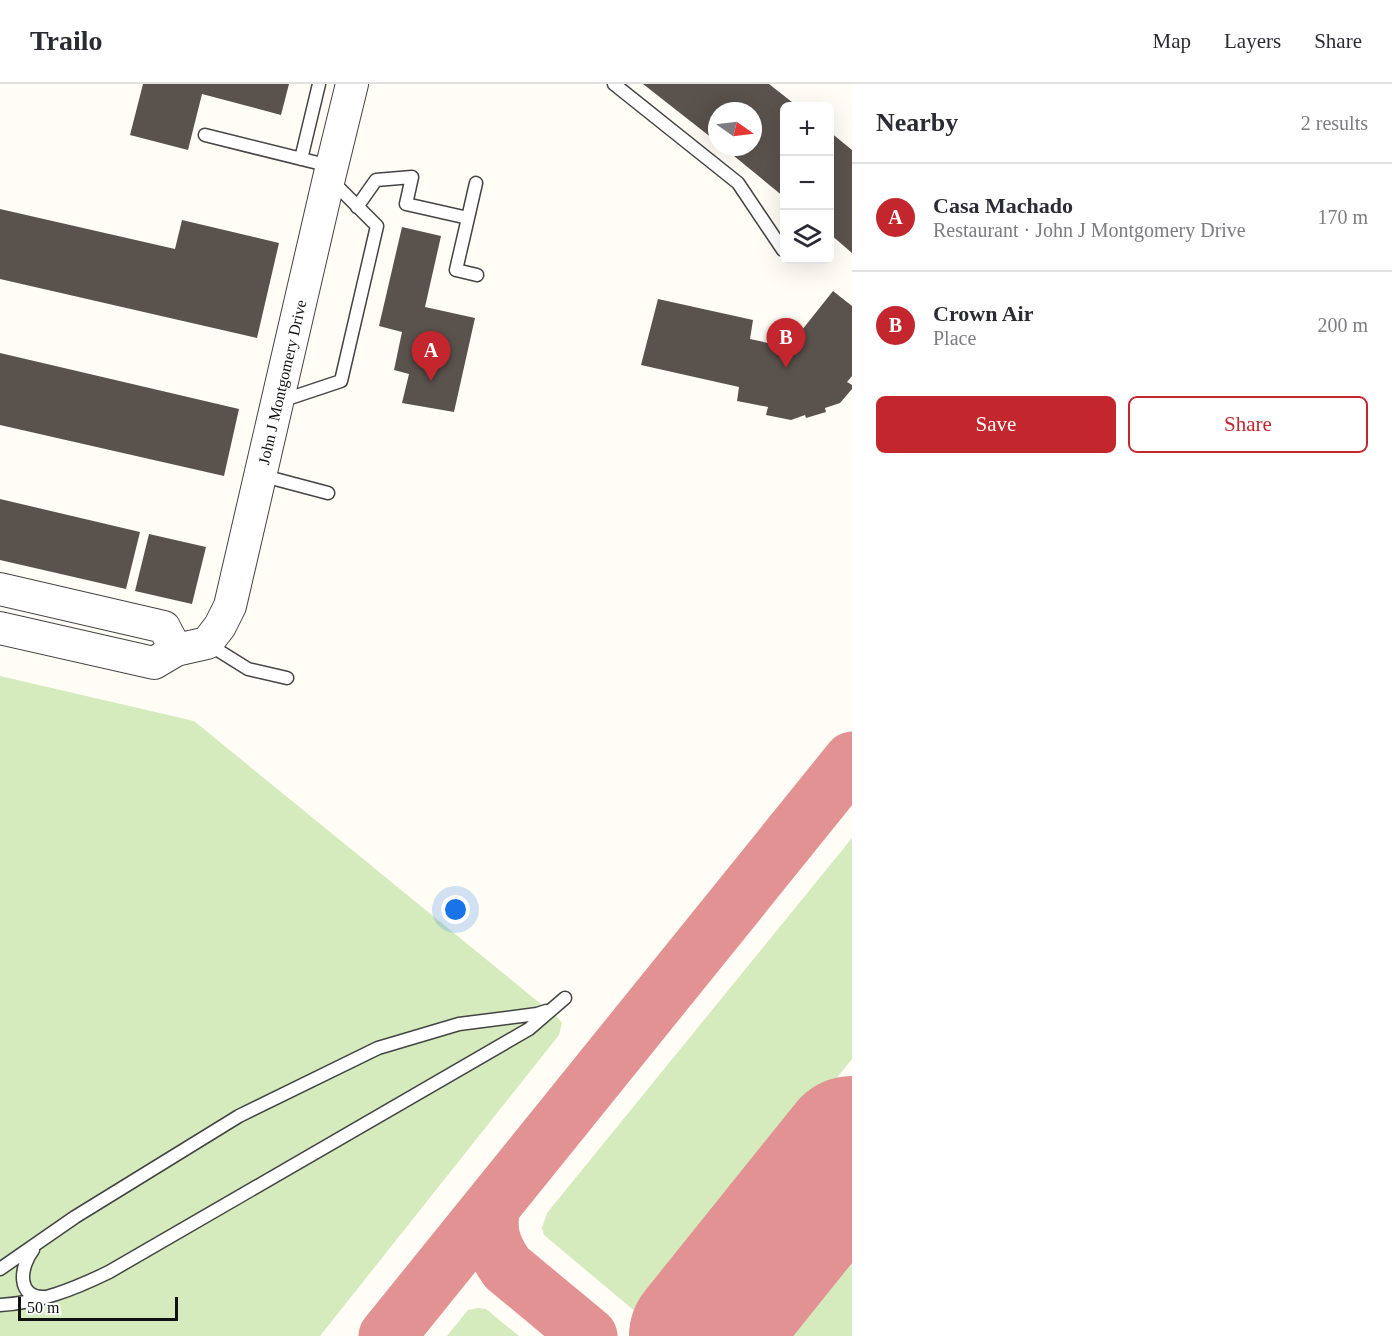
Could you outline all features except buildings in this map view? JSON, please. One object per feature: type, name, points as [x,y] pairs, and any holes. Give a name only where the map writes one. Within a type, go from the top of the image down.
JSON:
[{"type":"street","name":"John J Montgomery Drive","points":[[207,643],[220,626],[230,606],[352,84]]},
{"type":"street","points":[[0,589],[164,627],[176,650]]},
{"type":"street","points":[[0,628],[154,663],[176,650],[207,643]]},
{"type":"lane","points":[[301,159],[319,84]]},
{"type":"lane","points":[[614,84],[738,183],[780,246]]},
{"type":"lane","points":[[205,135],[301,159],[330,172],[357,207],[376,226],[341,381],[277,402]]},
{"type":"lane","points":[[357,207],[376,180],[412,177],[406,204],[468,218]]},
{"type":"lane","points":[[476,183],[456,270],[477,275]]},
{"type":"lane","points":[[260,475],[328,493]]},
{"type":"lane","points":[[207,643],[248,669],[287,678]]},
{"type":"lane","points":[[0,1269],[75,1217],[239,1116],[378,1048],[459,1024],[537,1014],[565,998],[529,1029],[109,1272],[51,1296],[41,1298],[33,1296],[25,1289],[22,1280],[28,1256],[37,1245]]},
{"type":"lane","points":[[495,1020],[507,1028],[507,1038],[502,1044]]},
{"type":"lane","points":[[0,1305],[51,1296]]},
{"type":"green space","points":[[0,676],[194,721],[562,1023],[559,1035],[320,1336],[0,1336]]},
{"type":"green space","points":[[852,838],[852,1059],[643,1318],[544,1235],[542,1228],[547,1213]]},
{"type":"green space","points":[[852,1236],[852,1336],[772,1336]]},
{"type":"green space","points":[[486,1309],[519,1336],[447,1336],[468,1310]]},
{"type":"taxiway","points":[[387,1336],[852,760]]},
{"type":"taxiway","points":[[492,1206],[490,1223],[492,1238],[507,1268],[589,1336]]},
{"type":"runway","points":[[701,1336],[852,1148]]},
{"type":"place","name":"Crown Air","points":[[786,368]]},
{"type":"place","name":"Casa Machado","points":[[431,381]]}]
